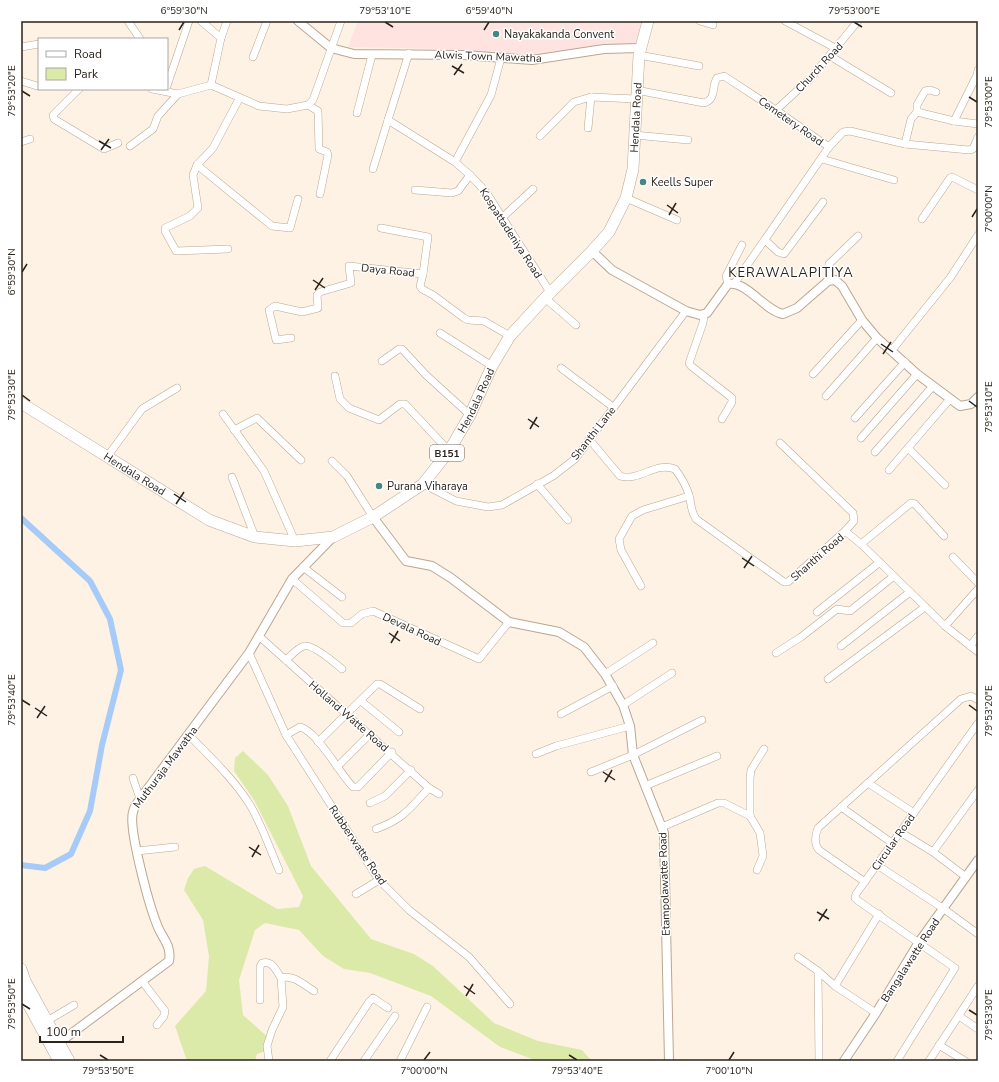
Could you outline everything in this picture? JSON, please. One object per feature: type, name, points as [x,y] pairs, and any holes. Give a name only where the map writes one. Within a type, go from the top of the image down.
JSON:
[{"type":"main road","name":"Hendala Road","points":[[21,403],[209,520],[255,537],[295,541],[333,537],[373,517],[423,484],[449,451],[470,416],[492,366],[510,336],[547,295],[592,252],[609,232],[626,198],[633,169],[636,94],[640,52],[648,21]]},
{"type":"main road","points":[[21,969],[25,982],[47,1021],[59,1061]]},
{"type":"main road","points":[[21,991],[55,1045],[69,1061]]},
{"type":"street","points":[[128,21],[139,38]]},
{"type":"street","points":[[168,83],[189,21]]},
{"type":"street","points":[[201,21],[221,38]]},
{"type":"street","points":[[211,85],[221,38],[227,21]]},
{"type":"street","points":[[253,56],[267,21]]},
{"type":"street","name":"Alwis Town Mawatha","points":[[298,21],[331,48],[354,54],[409,54],[532,60],[604,49],[640,52]]},
{"type":"street","points":[[130,146],[153,130],[158,116],[178,94],[211,85],[259,106],[287,109],[308,105],[313,100],[341,21]]},
{"type":"street","points":[[700,21],[713,25]]},
{"type":"street","points":[[785,21],[837,49]]},
{"type":"street","name":"Church Road","points":[[776,110],[810,79],[837,49],[858,21]]},
{"type":"street","points":[[21,47],[38,44]]},
{"type":"street","points":[[640,52],[699,66]]},
{"type":"street","points":[[373,169],[409,54]]},
{"type":"street","points":[[357,113],[372,55]]},
{"type":"street","points":[[830,56],[891,93]]},
{"type":"street","points":[[455,162],[491,95],[501,58]]},
{"type":"street","points":[[954,121],[977,75],[978,70]]},
{"type":"street","name":"Cemetery Road","points":[[636,94],[704,103],[710,101],[717,78],[724,76],[829,147],[765,240],[731,284]]},
{"type":"street","points":[[21,81],[37,86]]},
{"type":"street","points":[[78,90],[58,109],[54,115],[54,119],[104,149],[118,143]]},
{"type":"street","points":[[168,90],[178,94]]},
{"type":"street","points":[[905,144],[911,119],[917,112],[917,105],[925,91],[930,90],[936,92]]},
{"type":"street","points":[[540,136],[574,102],[591,97],[636,94]]},
{"type":"street","points":[[588,128],[591,97]]},
{"type":"street","points":[[228,249],[176,251],[165,231],[165,228],[190,216],[198,208],[193,176],[197,165],[213,148],[240,98]]},
{"type":"street","points":[[308,105],[318,111],[319,149],[327,152],[328,155],[320,194]]},
{"type":"street","points":[[917,112],[954,121],[978,124]]},
{"type":"street","name":"Kospattadeniya Road","points":[[388,120],[455,162],[486,192],[503,217],[505,224],[547,295],[576,325]]},
{"type":"street","points":[[829,147],[843,132],[850,130],[905,144],[969,150],[973,149],[978,137]]},
{"type":"street","points":[[634,136],[688,140]]},
{"type":"street","points":[[21,142],[30,139]]},
{"type":"street","points":[[822,159],[894,180]]},
{"type":"street","points":[[197,165],[272,226],[290,228],[298,199]]},
{"type":"street","points":[[415,190],[452,193],[458,191],[470,175]]},
{"type":"street","points":[[922,219],[950,178],[952,177],[978,190]]},
{"type":"street","points":[[503,217],[533,189]]},
{"type":"street","points":[[626,198],[677,220]]},
{"type":"street","points":[[765,240],[778,252],[784,254],[823,202]]},
{"type":"street","points":[[382,228],[428,237],[423,274]]},
{"type":"street","points":[[892,350],[950,278],[978,235]]},
{"type":"street","points":[[828,281],[829,264],[858,236]]},
{"type":"street","points":[[742,245],[726,276],[731,284],[741,287],[775,311],[783,314],[797,308],[828,281],[835,280],[842,286],[862,320],[877,338],[917,374],[950,399],[965,406],[971,404],[978,397]]},
{"type":"street","points":[[592,252],[612,270],[686,311],[696,315],[704,315]]},
{"type":"street","name":"Daya Road","points":[[290,338],[276,340],[269,310],[274,306],[302,312],[318,308],[317,295],[320,292],[350,283],[350,266],[423,274],[420,286],[422,289],[433,295],[464,318],[468,320],[484,321],[510,336]]},
{"type":"street","points":[[722,419],[732,402],[732,398],[689,363],[703,323],[704,315],[731,284]]},
{"type":"street","name":"Shanthi Lane","points":[[423,484],[456,501],[488,507],[502,505],[553,476],[575,459],[686,311]]},
{"type":"street","points":[[813,374],[862,320]]},
{"type":"street","points":[[440,333],[492,366]]},
{"type":"street","points":[[826,396],[877,338]]},
{"type":"street","points":[[382,360],[402,348],[426,375],[470,416]]},
{"type":"street","points":[[855,418],[905,362]]},
{"type":"street","points":[[561,368],[613,407]]},
{"type":"street","points":[[861,438],[917,374]]},
{"type":"street","points":[[335,376],[340,399],[349,408],[379,420],[400,404],[405,404],[449,451]]},
{"type":"street","points":[[875,452],[933,386]]},
{"type":"street","points":[[107,457],[142,409],[177,388]]},
{"type":"street","points":[[889,470],[950,399]]},
{"type":"street","points":[[223,414],[264,471],[295,541]]},
{"type":"street","points":[[234,430],[257,418],[300,460]]},
{"type":"street","name":"Shanthi Road","points":[[589,439],[620,476],[625,478],[664,466],[669,466],[675,469],[683,481],[689,496],[691,512],[696,520],[784,582],[788,582],[845,531],[880,562],[944,626],[978,652]]},
{"type":"street","points":[[780,443],[853,513],[854,521],[845,531]]},
{"type":"street","points":[[908,448],[945,485]]},
{"type":"street","points":[[332,461],[347,476],[373,517]]},
{"type":"street","points":[[232,478],[255,537]]},
{"type":"street","points":[[537,484],[568,520]]},
{"type":"street","points":[[641,586],[621,550],[619,539],[632,516],[637,512],[689,496]]},
{"type":"street","points":[[861,544],[911,503],[915,504],[944,536]]},
{"type":"street","name":"Etampolawatte Road","points":[[373,517],[406,560],[432,566],[451,578],[509,622],[559,632],[579,642],[584,646],[605,674],[623,704],[630,726],[633,755],[662,826],[666,911],[669,1061]]},
{"type":"street","name":"Muthuraja Mawatha","points":[[55,1045],[169,961],[171,951],[156,923],[137,851],[132,824],[132,812],[140,799],[190,735],[260,637],[276,604],[292,579],[302,567],[333,537]]},
{"type":"street","points":[[953,557],[978,583]]},
{"type":"street","points":[[817,612],[880,562]]},
{"type":"street","points":[[302,567],[342,597]]},
{"type":"street","points":[[776,653],[801,637],[837,609],[847,612],[850,611],[894,576]]},
{"type":"street","name":"Devala Road","points":[[292,579],[343,622],[351,623],[362,614],[373,611],[479,659],[509,622]]},
{"type":"street","points":[[944,626],[978,589]]},
{"type":"street","points":[[841,646],[910,592]]},
{"type":"street","points":[[828,679],[925,608]]},
{"type":"street","points":[[970,646],[978,636]]},
{"type":"street","name":"Holland Watte Road","points":[[260,637],[346,714],[392,752],[429,788],[439,794]]},
{"type":"street","points":[[605,674],[653,643]]},
{"type":"street","points":[[286,660],[298,649],[308,646],[342,669]]},
{"type":"street","name":"Rubberwatte Road","points":[[249,653],[286,735],[379,880],[409,910],[469,957],[510,1004]]},
{"type":"street","points":[[623,704],[672,673]]},
{"type":"street","points":[[318,742],[361,701],[374,686],[380,684],[420,709]]},
{"type":"street","points":[[561,714],[613,686]]},
{"type":"street","points":[[865,882],[816,847],[815,836],[818,828],[961,699],[970,696],[978,700]]},
{"type":"street","points":[[361,701],[399,732]]},
{"type":"street","points":[[591,772],[633,755],[702,720]]},
{"type":"street","name":"Circular Road","points":[[897,1061],[955,970],[954,966],[855,898],[892,843],[978,723]]},
{"type":"street","points":[[536,754],[556,746],[630,726]]},
{"type":"street","points":[[286,735],[302,727],[318,742],[352,786],[358,787],[392,752]]},
{"type":"street","points":[[337,767],[370,734]]},
{"type":"street","points":[[190,735],[238,788],[250,805],[259,822],[279,870]]},
{"type":"street","points":[[757,870],[763,856],[760,833],[750,816],[750,778],[751,770],[764,749]]},
{"type":"street","points":[[645,786],[717,756]]},
{"type":"street","points":[[370,803],[385,796],[411,770]]},
{"type":"street","points":[[133,778],[140,799]]},
{"type":"street","points":[[868,783],[914,812]]},
{"type":"street","points":[[376,829],[394,822],[403,816],[429,788]]},
{"type":"street","points":[[932,852],[978,790]]},
{"type":"street","points":[[662,826],[718,803],[724,803],[750,816]]},
{"type":"street","points":[[842,807],[892,843]]},
{"type":"street","points":[[900,832],[932,852],[966,877]]},
{"type":"street","points":[[137,851],[175,847]]},
{"type":"street","name":"Bangalawatte Road","points":[[844,1061],[876,1014],[919,942],[978,860]]},
{"type":"street","points":[[877,865],[944,909],[978,934]]},
{"type":"street","points":[[356,894],[379,880]]},
{"type":"street","points":[[835,986],[879,914]]},
{"type":"street","points":[[798,957],[835,986],[876,1014]]},
{"type":"street","points":[[260,1000],[260,967],[262,962],[266,961],[270,963],[281,978],[283,1007],[272,1030],[267,1046],[269,1061]]},
{"type":"street","points":[[818,972],[818,1061]]},
{"type":"street","points":[[281,978],[286,976],[292,977],[314,991]]},
{"type":"street","points":[[142,981],[165,1010],[164,1016],[157,1025]]},
{"type":"street","points":[[929,1061],[959,1016],[975,997],[978,986]]},
{"type":"street","points":[[330,1061],[373,998],[388,1008]]},
{"type":"street","points":[[47,1021],[74,1006]]},
{"type":"street","points":[[400,1061],[427,1007]]},
{"type":"street","points":[[364,1061],[395,1016]]},
{"type":"street","points":[[959,1016],[978,1030]]},
{"type":"street","points":[[939,1045],[965,1061]]},
{"type":"shaded area","name":"Nayakakanda Convent","points":[[358,21],[643,21],[634,48],[591,46],[559,55],[527,59],[448,49],[348,47]]},
{"type":"green space","points":[[243,751],[268,775],[288,806],[311,866],[371,939],[414,954],[433,966],[494,1023],[538,1041],[582,1050],[592,1061],[537,1061],[500,1047],[431,996],[370,973],[344,969],[323,956],[299,930],[265,923],[255,930],[239,980],[243,1015],[270,1039],[269,1050],[257,1054],[255,1061],[187,1061],[175,1026],[206,991],[209,956],[203,920],[184,890],[188,878],[194,869],[205,866],[277,909],[299,907],[303,896],[254,800],[234,771],[235,758]]},
{"type":"waterway","points":[[21,518],[90,581],[110,619],[121,670],[102,745],[90,811],[71,854],[45,868],[21,865]]},
{"type":"place","name":"Nayakakanda Convent","points":[[496,34]]},
{"type":"place","name":"Keells Super","points":[[643,182]]},
{"type":"place","name":"Purana Viharaya","points":[[379,486]]},
{"type":"district","name":"KERAWALAPITIYA","points":[[791,272]]}]
